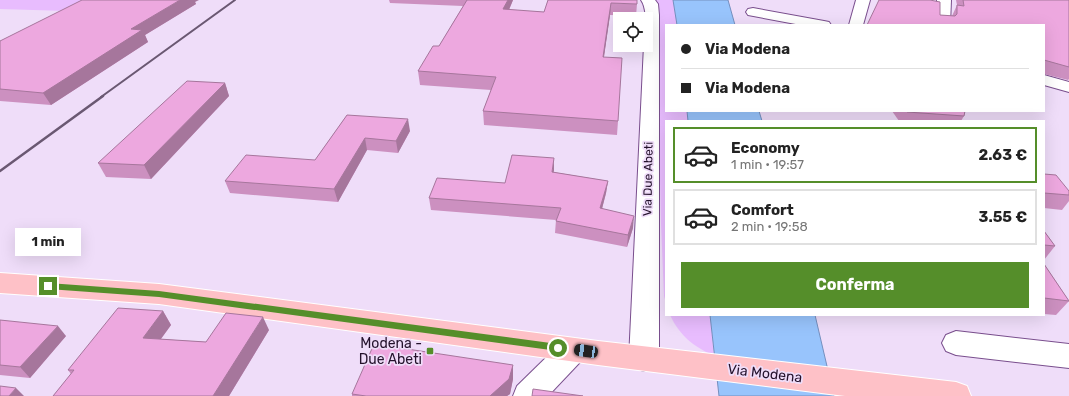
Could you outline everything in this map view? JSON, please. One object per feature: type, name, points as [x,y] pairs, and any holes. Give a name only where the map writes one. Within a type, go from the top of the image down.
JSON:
[{"type":"main road","name":"Via Modena","points":[[0,283],[159,294],[573,350],[944,395]]},
{"type":"street","name":"Via Due Abeti","points":[[644,359],[652,14],[651,4],[648,0]]},
{"type":"street","points":[[856,24],[863,0]]},
{"type":"street","points":[[943,24],[944,0]]},
{"type":"street","points":[[753,12],[819,24]]},
{"type":"street","points":[[1045,80],[1069,87]]},
{"type":"street","points":[[956,343],[1069,356]]},
{"type":"street","points":[[528,396],[573,350]]},
{"type":"shaded area","points":[[0,0],[87,0],[67,11],[0,9]]},
{"type":"shaded area","points":[[654,0],[673,0],[677,24],[665,24],[665,112],[687,112],[688,120],[665,120],[665,300],[661,224],[656,7]]},
{"type":"shaded area","points":[[671,316],[710,316],[714,356],[688,340]]},
{"type":"water","points":[[673,0],[728,0],[735,24],[677,24]]},
{"type":"water","points":[[687,112],[759,112],[762,120],[688,120]]},
{"type":"water","points":[[710,316],[815,316],[834,396],[719,396]]},
{"type":"building","points":[[82,0],[180,0],[131,29],[142,30],[43,93],[0,89],[0,41]]},
{"type":"building","points":[[467,0],[508,0],[503,9],[544,12],[548,0],[637,0],[637,4],[611,3],[603,57],[622,58],[618,121],[483,111],[496,77],[418,71],[433,46],[439,46]]},
{"type":"building","points":[[879,0],[930,0],[940,2],[940,15],[955,16],[957,14],[957,5],[964,6],[963,0],[1069,0],[1069,67],[1045,60],[1045,24],[867,24]]},
{"type":"building","points":[[187,81],[225,83],[144,165],[98,163]]},
{"type":"building","points":[[907,112],[965,112],[964,116]]},
{"type":"building","points":[[347,115],[408,119],[396,141],[365,138],[334,189],[225,181],[246,155],[315,160]]},
{"type":"building","points":[[512,155],[554,158],[552,172],[608,181],[600,208],[634,216],[628,235],[556,221],[561,208],[429,198],[437,178],[505,183]]},
{"type":"building","points":[[1045,174],[1056,175],[1069,191],[1069,195],[1045,193]]},
{"type":"building","points":[[1045,232],[1055,246],[1045,245]]},
{"type":"building","points":[[1045,265],[1069,301],[1045,298]]},
{"type":"building","points":[[118,308],[163,311],[143,338],[206,342],[226,313],[263,317],[213,396],[53,396],[74,370],[68,370]]},
{"type":"building","points":[[0,320],[58,326],[20,367],[0,365]]},
{"type":"building","points":[[374,344],[513,365],[509,379],[490,396],[366,396],[352,394]]},
{"type":"building","points":[[0,386],[16,388],[9,396],[0,396]]},
{"type":"building","points":[[533,389],[583,396],[532,396]]},
{"type":"railway","points":[[101,97],[235,0]]},
{"type":"railway","points":[[0,171],[103,96]]},
{"type":"place","name":"Modena - Due Abeti","points":[[430,351]]},
{"type":"route","points":[[48,286],[159,294],[558,348]]}]
